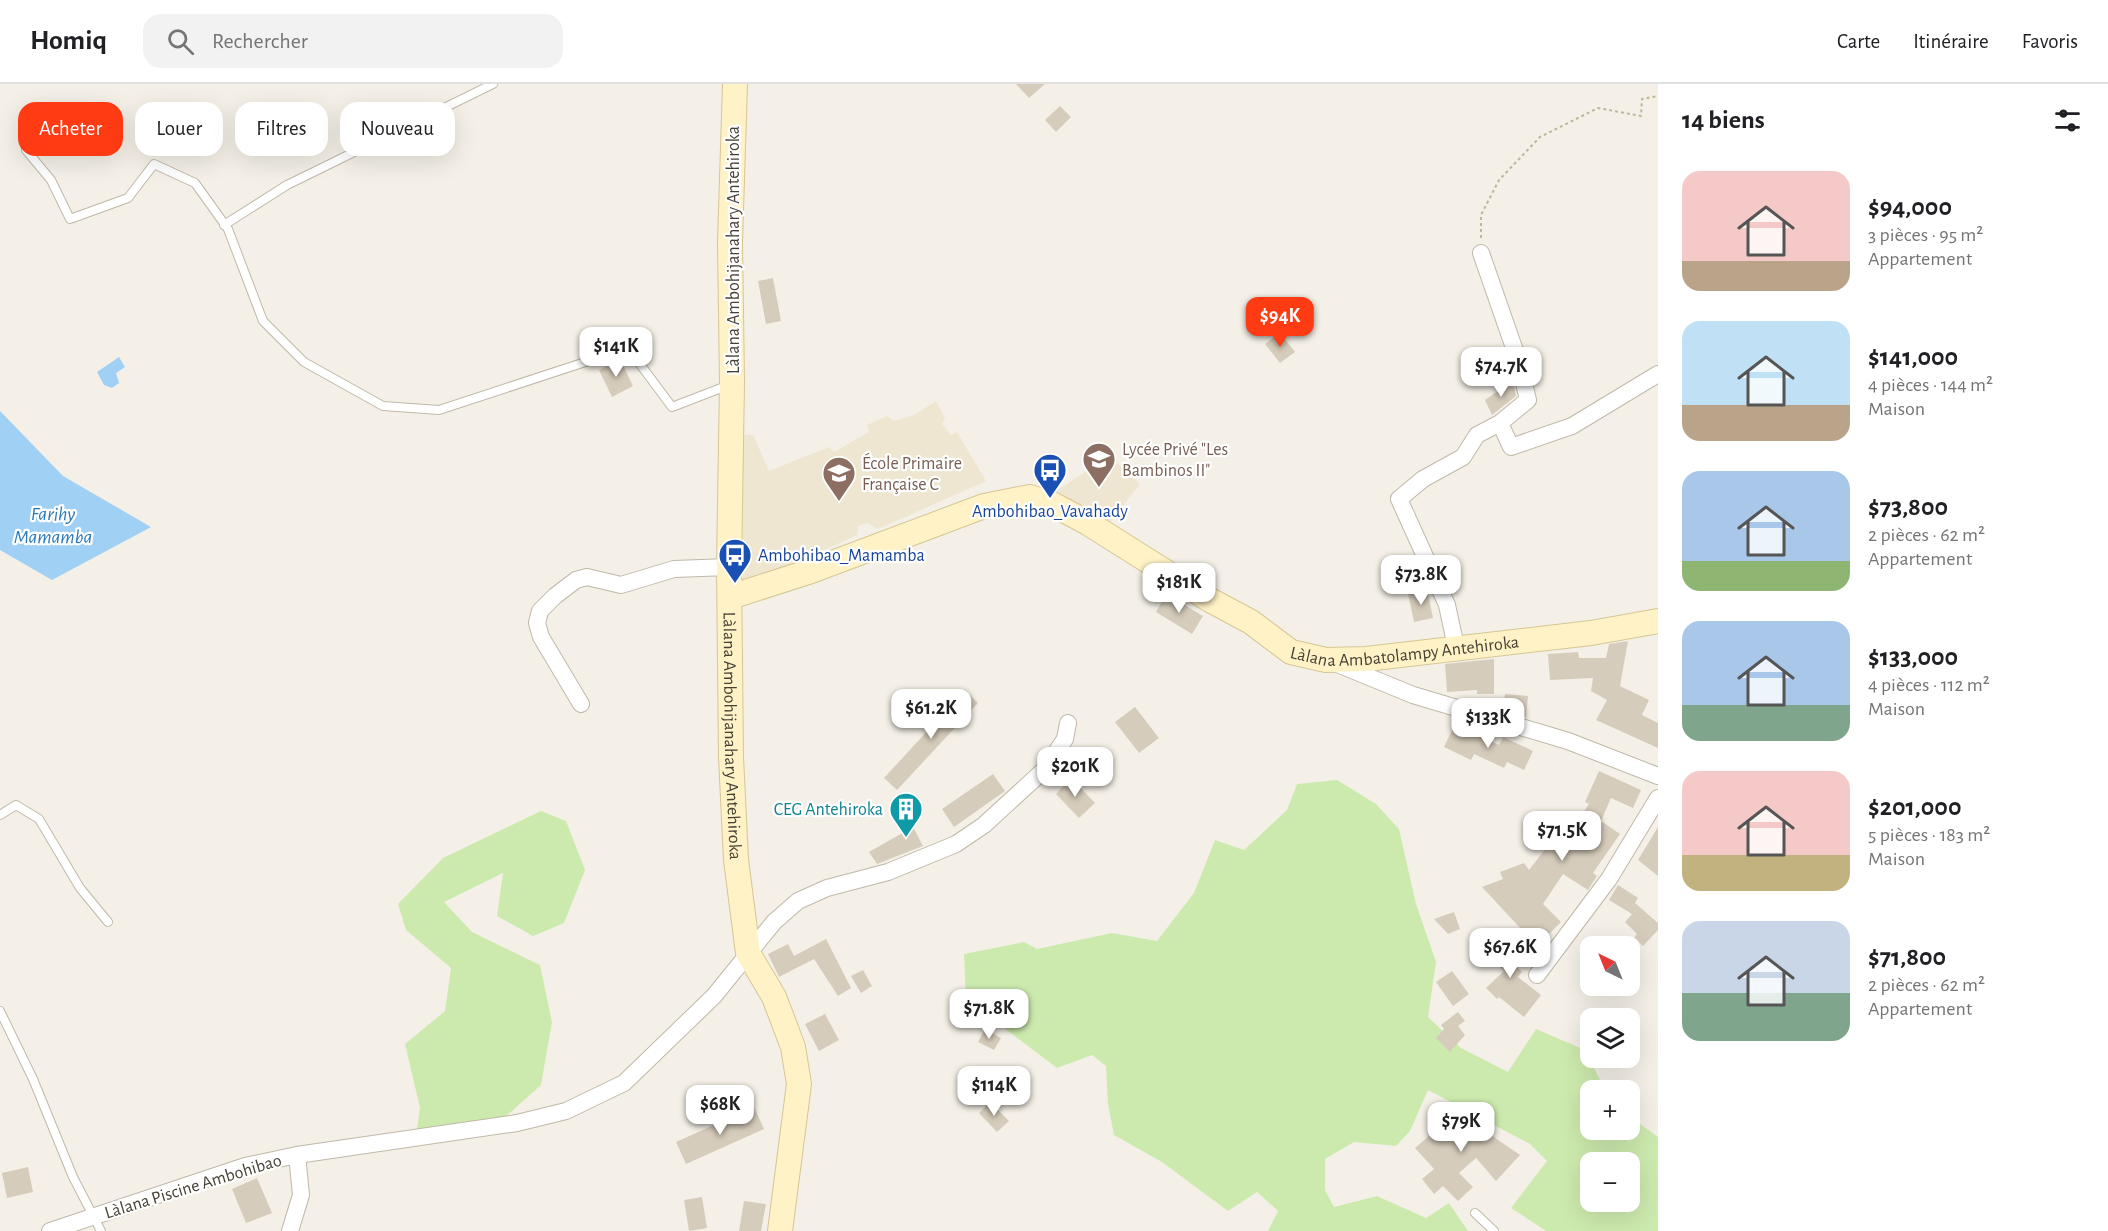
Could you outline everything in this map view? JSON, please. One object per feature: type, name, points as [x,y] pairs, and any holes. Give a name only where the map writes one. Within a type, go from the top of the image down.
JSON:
[{"type":"street","name":"Làlana Ambohijanahary Antehiroka","points":[[735,84],[730,219],[731,757],[736,860],[748,953],[774,997],[794,1047],[799,1084],[780,1231]]},
{"type":"street","points":[[1456,647],[1447,605],[1399,499],[1423,480],[1463,457],[1477,435],[1500,423],[1528,400],[1519,362],[1481,253]]},
{"type":"street","points":[[1500,423],[1511,447],[1572,426],[1658,374]]},
{"type":"street","name":"Làlana Ambatolampy Antehiroka","points":[[730,597],[811,571],[984,506],[1030,497],[1054,505],[1088,524],[1210,600],[1251,622],[1291,651],[1326,660],[1366,659],[1591,633],[1658,621]]},
{"type":"street","points":[[581,704],[541,638],[537,623],[540,611],[555,596],[576,580],[587,578],[621,585],[674,569],[729,567]]},
{"type":"street","points":[[1326,660],[1413,695],[1568,741],[1657,778]]},
{"type":"street","points":[[297,1155],[517,1123],[566,1111],[624,1083],[714,996],[748,953],[798,900],[827,888],[888,872],[922,860],[956,843],[984,825],[1044,770],[1065,739],[1068,723]]},
{"type":"street","points":[[1537,975],[1610,879],[1658,798]]},
{"type":"street","name":"Làlana Piscine Ambohibao","points":[[50,1231],[97,1224],[245,1166],[297,1155],[301,1196],[290,1231]]},
{"type":"lane","points":[[224,225],[287,185],[493,84]]},
{"type":"lane","points":[[31,156],[51,180],[70,219],[128,198],[154,164],[195,183],[224,225],[262,321],[304,362],[382,406],[440,410],[628,348],[672,406],[732,383]]},
{"type":"lane","points":[[0,815],[16,804],[39,819],[80,888],[108,922]]},
{"type":"lane","points":[[0,1011],[33,1079],[97,1224]]},
{"type":"lane","points":[[1475,1214],[1494,1231]]},
{"type":"path","points":[[1481,253],[1481,215],[1499,180],[1540,137],[1598,108],[1641,116],[1642,99],[1658,96]]},
{"type":"shaded area","name":"École Primaire Française C","points":[[936,401],[945,418],[942,424],[951,435],[957,432],[986,481],[878,529],[867,523],[858,526],[857,535],[759,580],[738,582],[739,434],[753,435],[769,471],[829,447],[834,452],[869,432],[867,425],[887,416],[894,421],[914,415]]},
{"type":"shaded area","name":"Lycée Privé \"Les Bambinos II\"","points":[[1109,456],[1140,484],[1109,524],[1056,499],[1055,492]]},
{"type":"green space","points":[[1337,780],[1376,804],[1399,829],[1416,904],[1436,962],[1428,1017],[1461,1048],[1508,1072],[1536,1029],[1580,1048],[1580,1068],[1594,1068],[1600,1080],[1580,1080],[1580,1140],[1640,1140],[1640,1124],[1658,1137],[1658,1231],[1546,1231],[1511,1208],[1547,1161],[1530,1144],[1428,1090],[1410,1131],[1396,1146],[1354,1142],[1325,1159],[1325,1190],[1334,1207],[1377,1196],[1426,1218],[1449,1203],[1468,1231],[1268,1231],[1278,1211],[1257,1192],[1228,1211],[1162,1162],[1114,1135],[1108,1104],[1106,1066],[1092,1055],[1057,1068],[966,999],[964,954],[1024,942],[1037,949],[1112,933],[1157,941],[1194,893],[1215,840],[1244,850],[1287,810],[1297,784]]},
{"type":"green space","points":[[541,811],[566,821],[585,870],[564,923],[533,936],[497,916],[503,873],[444,902],[472,932],[540,965],[552,1022],[541,1085],[495,1126],[416,1137],[420,1108],[405,1044],[445,1011],[451,968],[406,930],[398,904],[443,858]]},
{"type":"water","points":[[119,357],[125,367],[116,373],[119,383],[112,388],[104,385],[97,372]]},
{"type":"water","name":"Farihy Mamamba","points":[[0,411],[63,476],[151,527],[52,580],[0,550]]},
{"type":"building","points":[[1016,84],[1045,84],[1029,98]]},
{"type":"building","points":[[1060,106],[1071,117],[1056,132],[1045,120]]},
{"type":"building","points":[[773,278],[781,321],[766,324],[758,281]]},
{"type":"building","points":[[1267,303],[1277,313],[1263,325],[1253,315]]},
{"type":"building","points":[[1280,333],[1295,352],[1280,363],[1265,344]]},
{"type":"building","points":[[620,359],[633,386],[612,397],[599,370]]},
{"type":"building","points":[[1513,381],[1516,396],[1492,415],[1485,400]]},
{"type":"building","points":[[1427,589],[1433,618],[1414,622],[1408,594]]},
{"type":"building","points":[[1166,594],[1203,616],[1192,634],[1156,612]]},
{"type":"building","points":[[1628,641],[1620,686],[1649,700],[1642,715],[1658,723],[1658,748],[1596,720],[1607,700],[1591,691],[1593,678],[1550,680],[1548,654],[1578,652],[1579,658],[1606,658],[1609,644]]},
{"type":"building","points":[[1494,659],[1494,694],[1477,694],[1477,690],[1447,692],[1445,664]]},
{"type":"building","points":[[965,690],[978,703],[897,790],[884,778]]},
{"type":"building","points":[[1505,694],[1528,696],[1526,717],[1503,711]]},
{"type":"building","points":[[1135,707],[1159,738],[1139,753],[1115,722]]},
{"type":"building","points":[[1455,724],[1499,745],[1503,737],[1533,751],[1524,770],[1507,762],[1504,768],[1474,754],[1471,760],[1444,747]]},
{"type":"building","points":[[1599,771],[1641,790],[1633,808],[1611,798],[1601,821],[1620,834],[1593,873],[1597,876],[1588,890],[1563,874],[1543,904],[1561,922],[1537,946],[1482,887],[1503,879],[1500,872],[1524,863],[1529,870],[1550,843],[1558,849],[1589,804],[1585,802]]},
{"type":"building","points":[[993,774],[1005,791],[954,827],[942,809]]},
{"type":"building","points":[[1071,778],[1095,803],[1079,818],[1056,794]]},
{"type":"building","name":"CEG Antehiroka","points":[[913,827],[923,846],[877,864],[869,852]]},
{"type":"building","points":[[1658,827],[1658,876],[1638,860]]},
{"type":"building","points":[[1618,885],[1638,898],[1635,903],[1658,923],[1658,930],[1643,946],[1640,943],[1640,936],[1636,936],[1637,934],[1625,922],[1632,914],[1609,900]]},
{"type":"building","points":[[1454,912],[1460,929],[1448,934],[1434,919]]},
{"type":"building","points":[[1500,935],[1513,951],[1506,956],[1522,972],[1518,977],[1541,995],[1524,1017],[1499,997],[1497,999],[1486,988],[1504,971],[1481,950]]},
{"type":"building","points":[[826,939],[851,988],[838,996],[814,959],[779,977],[768,954],[788,944],[794,956]]},
{"type":"building","points":[[863,970],[872,986],[861,993],[851,976]]},
{"type":"building","points":[[1452,971],[1469,994],[1453,1006],[1436,982]]},
{"type":"building","points":[[1458,1012],[1465,1021],[1458,1026],[1465,1035],[1450,1052],[1436,1038],[1444,1029],[1441,1025]]},
{"type":"building","points":[[825,1014],[839,1040],[819,1051],[805,1024]]},
{"type":"building","points":[[985,1029],[1001,1038],[994,1050],[978,1042]]},
{"type":"building","points":[[990,1102],[1009,1121],[997,1132],[979,1113]]},
{"type":"building","points":[[1446,1104],[1520,1155],[1496,1181],[1476,1158],[1459,1173],[1473,1187],[1458,1201],[1443,1186],[1434,1194],[1422,1179],[1434,1169],[1415,1148],[1439,1127],[1433,1123]]},
{"type":"building","points":[[754,1107],[764,1129],[686,1164],[676,1142]]},
{"type":"building","points":[[28,1167],[33,1192],[7,1198],[2,1173]]},
{"type":"building","points":[[257,1178],[272,1213],[246,1223],[232,1189]]},
{"type":"building","points":[[702,1197],[707,1228],[689,1231],[684,1200]]},
{"type":"building","points":[[744,1201],[766,1204],[761,1231],[739,1231]]},
{"type":"place","name":"Lycée Privé \"Les Bambinos II\"","points":[[1099,488]]},
{"type":"place","name":"Ambohibao_Vavahady","points":[[1050,499]]},
{"type":"place","name":"École Primaire Française C","points":[[839,502]]},
{"type":"place","name":"Ambohibao_Mamamba","points":[[735,584]]},
{"type":"place","name":"CEG Antehiroka","points":[[906,838]]}]
